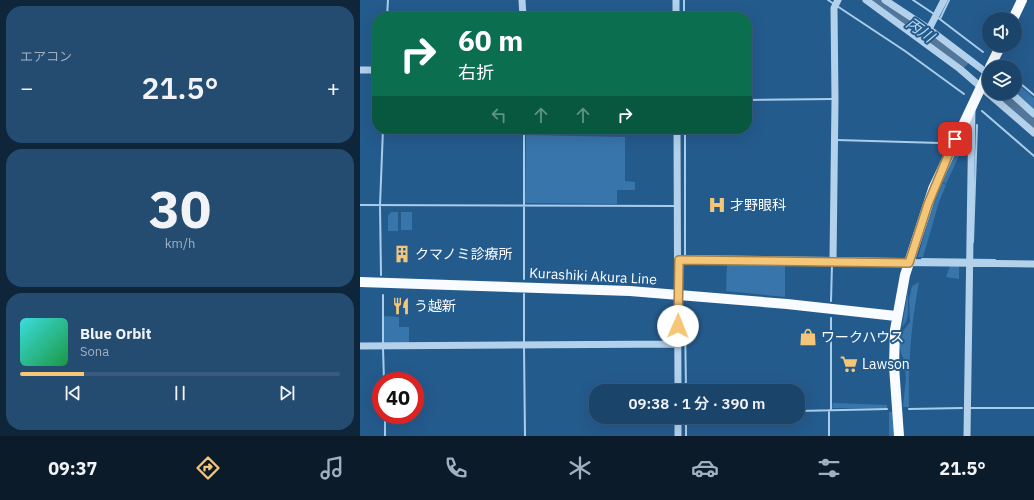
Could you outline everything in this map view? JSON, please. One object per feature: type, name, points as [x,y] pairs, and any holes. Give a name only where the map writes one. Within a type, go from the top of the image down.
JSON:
[{"type":"main road","points":[[1016,12],[1022,0]]},
{"type":"main road","points":[[899,436],[894,366],[896,316],[909,263],[933,189],[981,86]]},
{"type":"main road","name":"Kurashiki Akura Line","points":[[360,282],[538,286],[787,304],[896,316]]},
{"type":"street","points":[[522,0],[522,12]]},
{"type":"street","points":[[676,0],[676,12]]},
{"type":"street","points":[[866,0],[932,47],[981,86],[1034,133]]},
{"type":"street","points":[[885,0],[982,65]]},
{"type":"street","points":[[928,29],[944,0]]},
{"type":"street","points":[[833,261],[836,3]]},
{"type":"street","points":[[360,70],[372,70]]},
{"type":"street","points":[[1019,100],[1034,114]]},
{"type":"street","points":[[967,436],[972,104]]},
{"type":"street","points":[[677,134],[683,260],[678,295],[678,384]]},
{"type":"street","points":[[683,260],[909,263],[969,260],[1034,264]]},
{"type":"street","points":[[360,346],[678,344]]},
{"type":"street","points":[[678,424],[678,436]]},
{"type":"shaded area","points":[[1022,88],[1034,98],[1034,111],[1022,100]]},
{"type":"shaded area","points":[[526,135],[625,137],[625,181],[635,182],[635,190],[617,190],[617,204],[525,203]]},
{"type":"shaded area","points":[[954,156],[959,156],[946,184],[942,182]]},
{"type":"shaded area","points":[[942,183],[946,185],[939,202],[923,257],[918,257],[929,217]]},
{"type":"shaded area","points":[[391,212],[398,212],[398,231],[388,231],[388,216]]},
{"type":"shaded area","points":[[401,212],[412,212],[412,230],[401,230]]},
{"type":"shaded area","points":[[727,261],[785,262],[785,297],[726,291]]},
{"type":"shaded area","points":[[959,265],[959,279],[946,277],[950,266]]},
{"type":"shaded area","points":[[919,282],[911,344],[909,407],[903,407],[906,378],[904,361],[900,349],[900,338],[901,334],[910,322],[909,300],[912,286]]},
{"type":"shaded area","points":[[908,290],[908,315],[905,324],[902,327]]},
{"type":"shaded area","points":[[384,316],[399,317],[399,327],[409,327],[409,343],[384,343]]},
{"type":"shaded area","points":[[833,403],[887,405],[887,408],[832,408]]},
{"type":"shaded area","points":[[889,412],[893,412],[895,436],[889,436]]},
{"type":"waterway","points":[[387,12],[388,0]]},
{"type":"waterway","points":[[684,0],[684,12]]},
{"type":"waterway","points":[[828,0],[834,4]]},
{"type":"waterway","name":"丙川","points":[[879,0],[962,61]]},
{"type":"waterway","points":[[913,0],[934,14]]},
{"type":"waterway","points":[[940,19],[949,0]]},
{"type":"waterway","points":[[837,6],[905,51],[964,94]]},
{"type":"waterway","points":[[937,17],[982,51]]},
{"type":"waterway","points":[[1022,85],[1034,95]]},
{"type":"waterway","points":[[752,100],[833,99]]},
{"type":"waterway","name":"丙川","points":[[1008,100],[1034,123]]},
{"type":"waterway","points":[[982,111],[1034,156]]},
{"type":"waterway","points":[[973,242],[977,125]]},
{"type":"waterway","points":[[381,275],[380,205],[383,134]]},
{"type":"waterway","points":[[524,134],[524,279]]},
{"type":"waterway","points":[[685,134],[685,257]]},
{"type":"waterway","points":[[837,140],[940,143]]},
{"type":"waterway","points":[[360,205],[674,206]]},
{"type":"waterway","points":[[685,256],[831,258]]},
{"type":"waterway","points":[[835,258],[900,259]]},
{"type":"waterway","points":[[922,259],[995,260]]},
{"type":"waterway","points":[[831,301],[832,264]]},
{"type":"waterway","points":[[524,294],[524,343]]},
{"type":"waterway","points":[[383,295],[383,344]]},
{"type":"waterway","points":[[685,318],[686,384]]},
{"type":"waterway","points":[[831,318],[831,410]]},
{"type":"waterway","points":[[524,347],[525,436]]},
{"type":"waterway","points":[[383,348],[384,372]]},
{"type":"waterway","points":[[909,409],[962,408]]},
{"type":"waterway","points":[[969,408],[1034,408]]},
{"type":"waterway","points":[[805,411],[887,409]]},
{"type":"waterway","points":[[829,410],[829,436]]},
{"type":"waterway","points":[[385,424],[385,436]]},
{"type":"waterway","points":[[686,424],[686,436]]},
{"type":"place","name":"才野眼科","points":[[717,205]]},
{"type":"place","name":"クマノミ診療所","points":[[402,254]]},
{"type":"place","name":"う越新","points":[[401,306]]},
{"type":"place","name":"ワークハウス","points":[[808,337]]},
{"type":"place","name":"Lawson","points":[[849,364]]},
{"type":"route","points":[[678,326],[679,260],[909,263],[922,219],[933,189],[955,139]]}]
